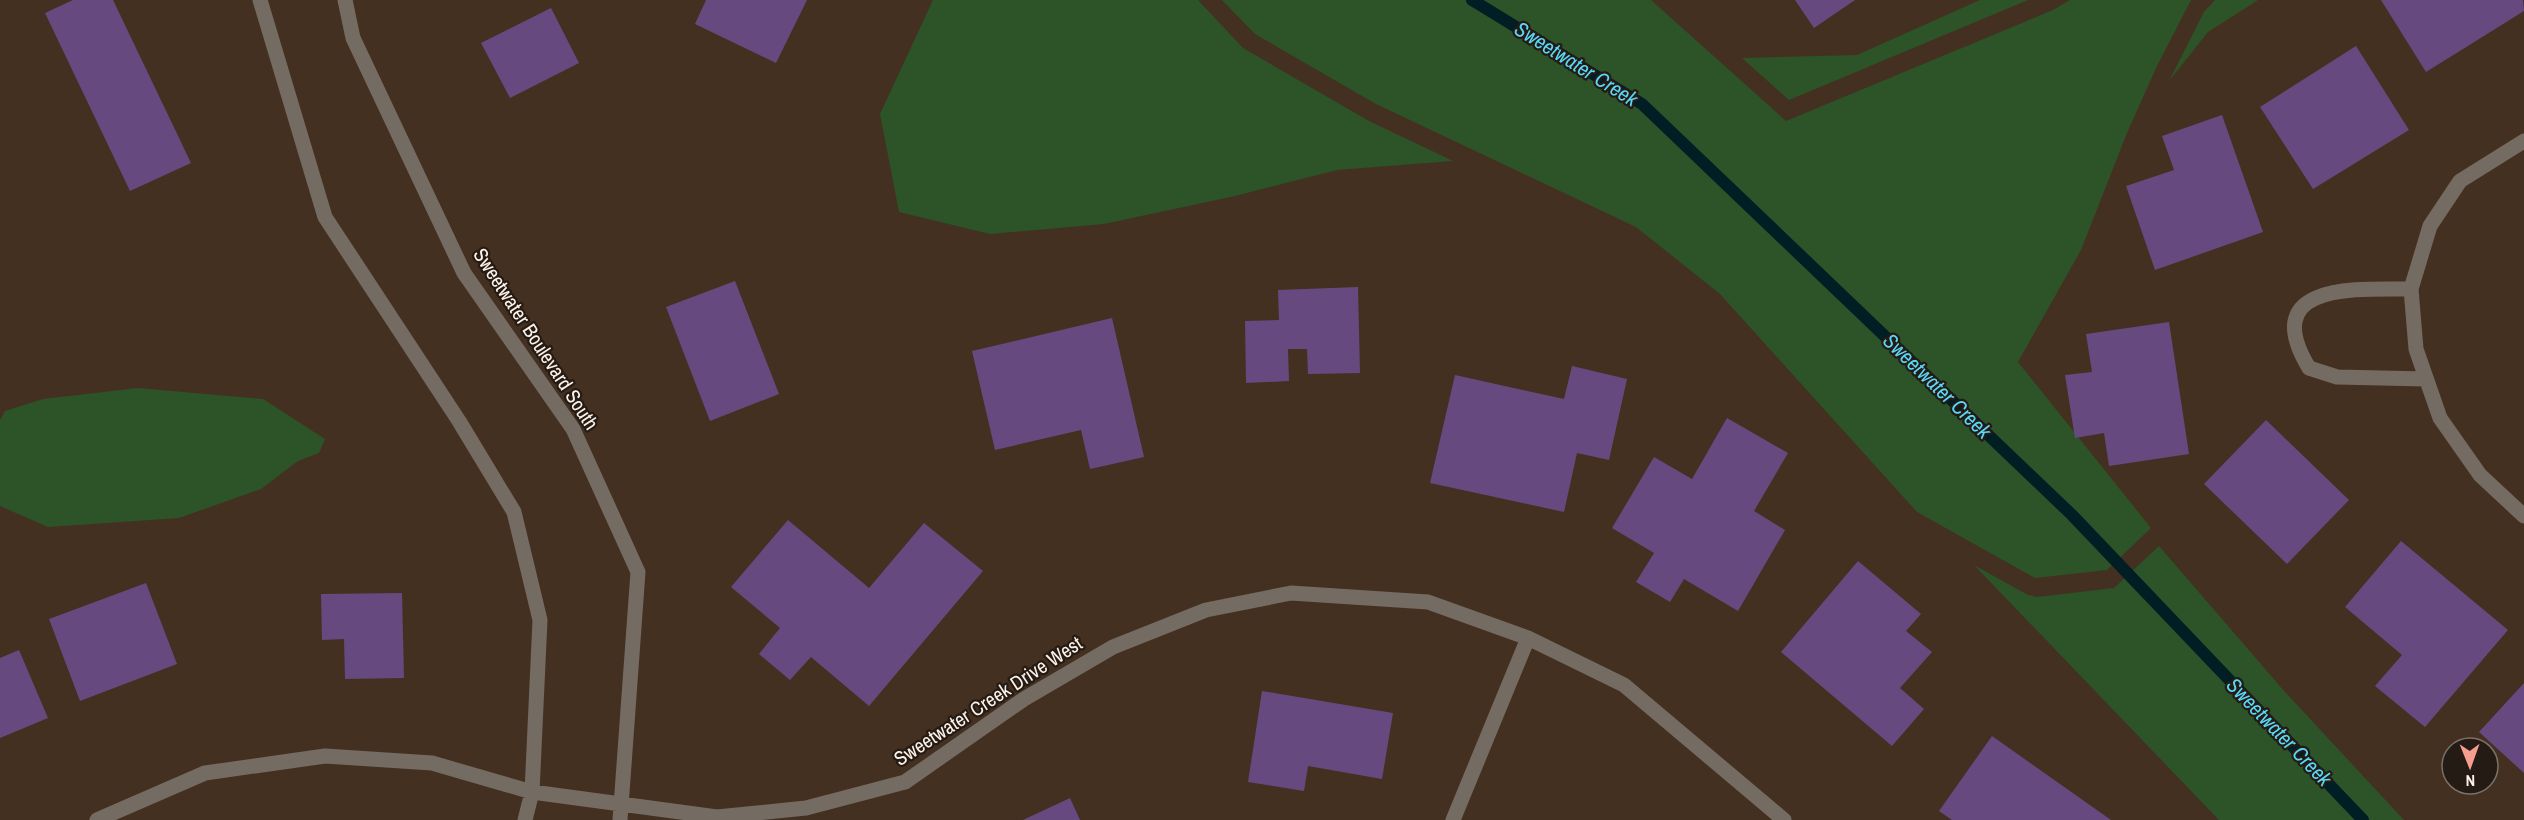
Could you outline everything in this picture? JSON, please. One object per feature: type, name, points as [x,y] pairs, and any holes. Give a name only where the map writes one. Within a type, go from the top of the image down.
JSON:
[{"type":"street","points":[[260,0],[324,217],[459,421],[514,512],[540,620],[532,792],[525,820]]},
{"type":"street","name":"Sweetwater Boulevard South","points":[[345,0],[353,39],[465,273],[573,429],[638,572],[623,804],[620,820]]},
{"type":"street","points":[[2524,141],[2460,181],[2430,226],[2411,289],[2416,349],[2440,417],[2480,475],[2524,516]]},
{"type":"street","points":[[2411,289],[2356,289],[2329,292],[2310,301],[2297,312],[2294,324],[2299,352],[2308,368],[2337,377],[2426,379]]},
{"type":"street","name":"Sweetwater Creek Drive West","points":[[97,820],[205,773],[325,756],[432,764],[532,792],[717,817],[806,808],[905,782],[1024,699],[1113,646],[1206,610],[1291,593],[1428,602],[1528,638],[1624,685],[1784,820]]},
{"type":"street","points":[[1453,820],[1528,638]]},
{"type":"green space","points":[[933,0],[1198,0],[1243,48],[1369,121],[1453,161],[1337,170],[1235,196],[1104,224],[990,234],[899,212],[880,114]]},
{"type":"green space","points":[[1222,0],[1651,0],[1786,121],[2053,10],[2070,0],[2191,0],[2157,66],[2127,133],[2081,250],[2018,362],[2151,528],[2107,570],[2035,578],[1917,512],[1720,294],[1636,227],[1376,104],[1255,34]]},
{"type":"green space","points":[[1980,0],[2028,0],[1789,100],[1742,58],[1857,55]]},
{"type":"green space","points":[[2215,0],[2258,0],[2208,32],[2169,81],[2204,12]]},
{"type":"green space","points":[[138,388],[263,399],[325,439],[319,453],[298,461],[261,489],[179,518],[48,527],[0,506],[0,420],[5,411],[43,399]]},
{"type":"green space","points":[[2159,546],[2285,692],[2404,820],[2219,820],[1974,565],[2028,595],[2037,597],[2114,588]]},
{"type":"building","points":[[73,0],[113,0],[191,163],[130,191],[45,13]]},
{"type":"building","points":[[706,0],[807,0],[776,63],[695,24]]},
{"type":"building","points":[[1795,0],[1855,0],[1814,28]]},
{"type":"building","points":[[2381,0],[2523,0],[2524,11],[2426,72]]},
{"type":"building","points":[[551,8],[579,63],[510,98],[481,43]]},
{"type":"building","points":[[2356,46],[2409,130],[2313,189],[2260,107]]},
{"type":"building","points":[[2222,115],[2263,232],[2155,270],[2126,186],[2174,170],[2162,136]]},
{"type":"building","points":[[735,281],[779,394],[710,421],[666,307]]},
{"type":"building","points":[[1358,287],[1360,373],[1308,374],[1307,349],[1288,349],[1289,381],[1246,383],[1245,321],[1279,320],[1278,290]]},
{"type":"building","points":[[1112,318],[1144,457],[1090,469],[1081,430],[995,450],[972,351]]},
{"type":"building","points":[[2169,322],[2189,454],[2109,466],[2104,433],[2075,438],[2065,375],[2092,372],[2086,334]]},
{"type":"building","points":[[1572,366],[1627,379],[1609,460],[1577,453],[1564,512],[1430,483],[1455,375],[1564,399]]},
{"type":"building","points":[[1727,418],[1788,453],[1754,511],[1785,530],[1738,611],[1684,579],[1670,602],[1636,582],[1654,553],[1612,528],[1654,457],[1692,479]]},
{"type":"building","points":[[2266,420],[2349,500],[2287,564],[2204,484]]},
{"type":"building","points":[[788,520],[869,588],[924,523],[983,571],[869,706],[811,657],[790,680],[759,654],[780,628],[731,587]]},
{"type":"building","points":[[2401,541],[2508,630],[2425,727],[2375,686],[2402,655],[2345,607]]},
{"type":"building","points":[[1858,561],[1921,614],[1906,631],[1932,652],[1900,688],[1924,709],[1892,746],[1781,652]]},
{"type":"building","points":[[146,583],[177,664],[80,701],[49,619]]},
{"type":"building","points":[[402,593],[404,678],[345,679],[344,639],[322,640],[321,594]]},
{"type":"building","points":[[19,650],[48,718],[0,738],[0,658]]},
{"type":"building","points":[[2524,683],[2524,773],[2500,751],[2500,736],[2483,736],[2479,732]]},
{"type":"building","points":[[1262,691],[1393,713],[1382,779],[1308,766],[1304,791],[1248,782]]},
{"type":"building","points":[[1992,736],[2111,820],[1952,820],[1939,811]]},
{"type":"building","points":[[1070,798],[1080,820],[1023,820]]},
{"type":"waterway","name":"Sweetwater Creek","points":[[1472,0],[1642,104],[2072,515],[2363,820]]}]
